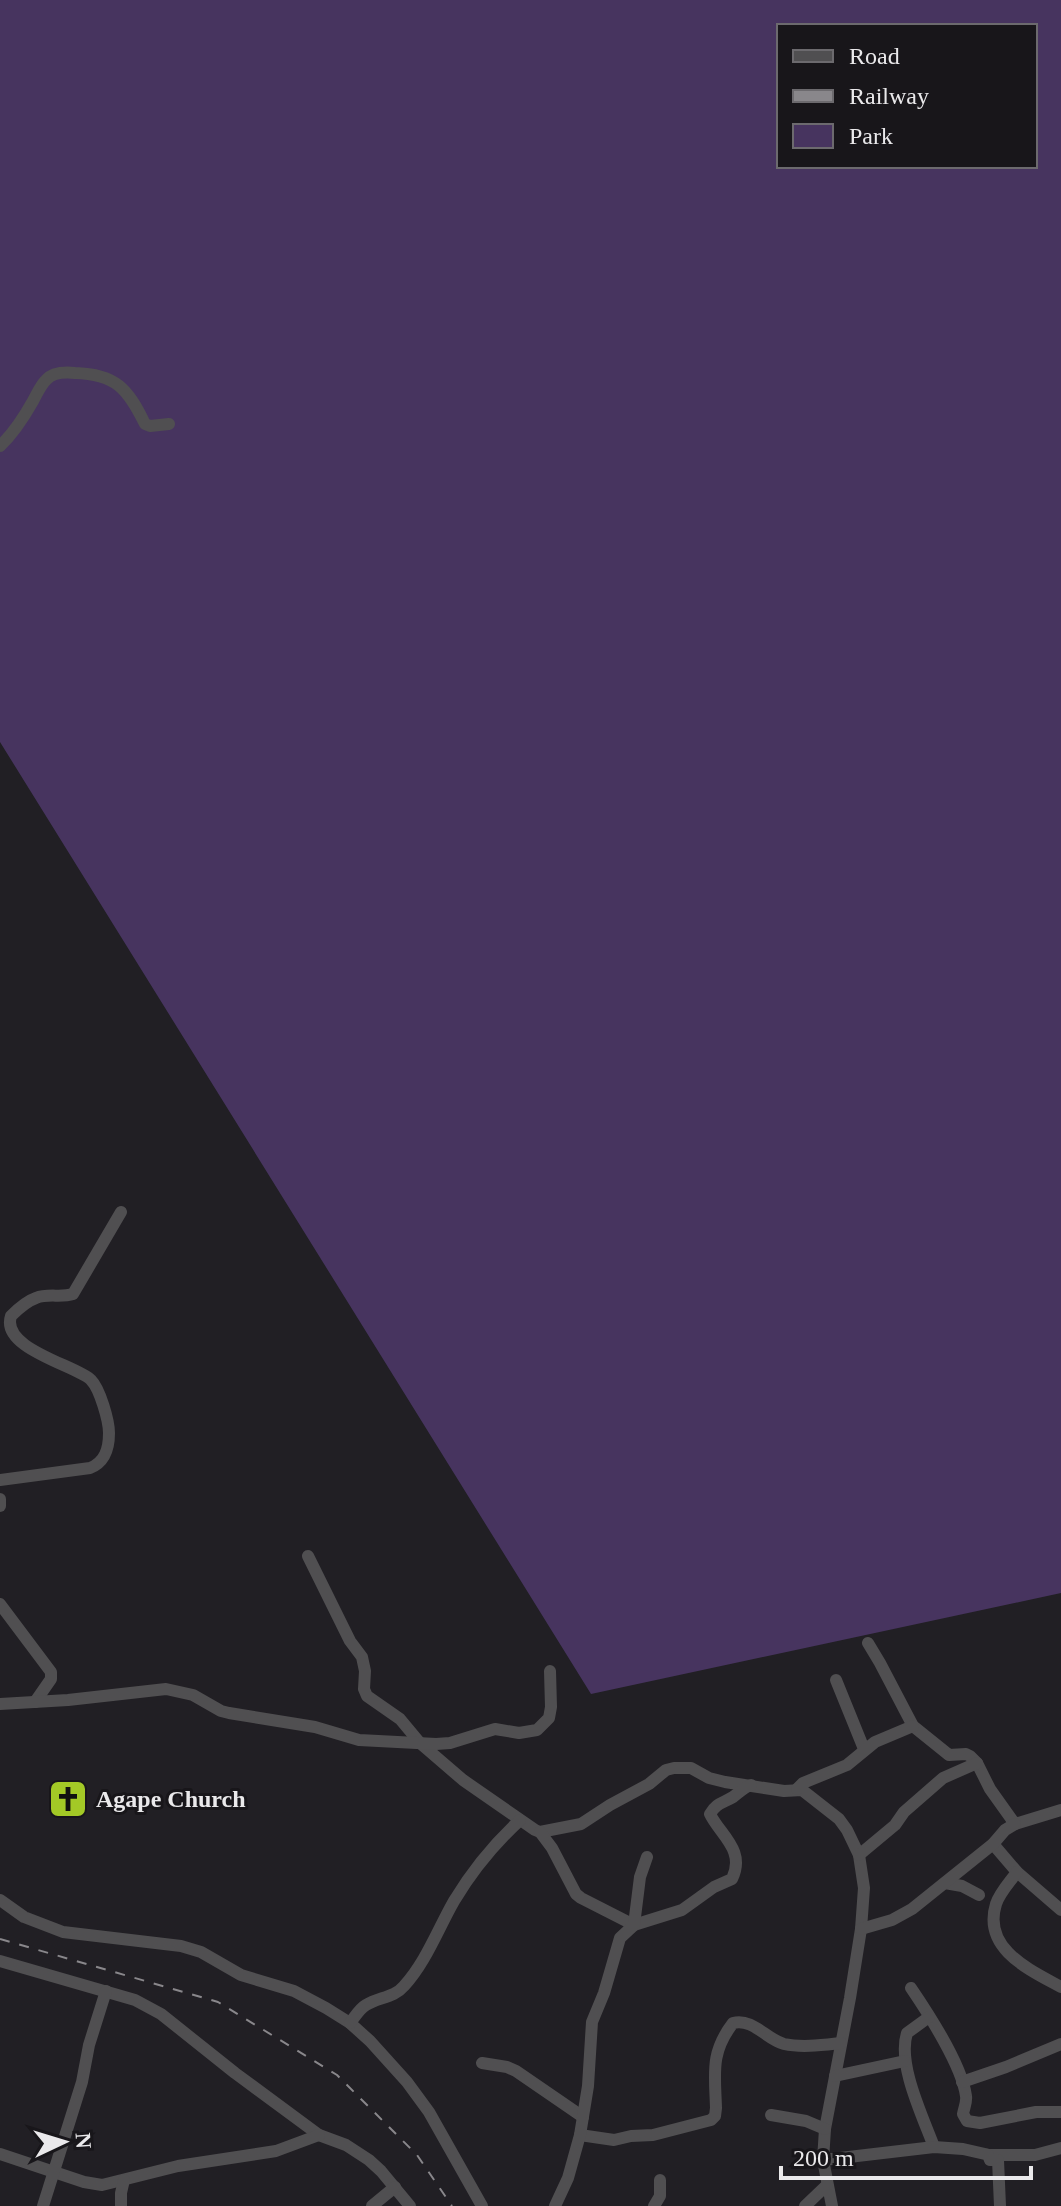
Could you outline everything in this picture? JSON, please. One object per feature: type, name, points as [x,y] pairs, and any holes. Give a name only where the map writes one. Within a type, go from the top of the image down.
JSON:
[{"type":"street","points":[[0,446],[20,423],[43,382],[59,373],[106,377],[127,394],[145,424],[169,424]]},
{"type":"street","points":[[2,1477],[90,1468],[99,1465],[105,1456],[109,1433],[107,1418],[91,1380],[11,1341],[5,1327],[20,1308],[36,1298],[73,1294],[121,1212]]},
{"type":"street","points":[[0,1499],[0,1506]]},
{"type":"street","points":[[308,1556],[350,1641],[362,1657],[367,1696],[400,1719],[420,1743],[463,1780],[540,1832],[576,1894],[634,1925]]},
{"type":"street","points":[[1,1607],[51,1672],[51,1679],[35,1702]]},
{"type":"street","points":[[868,1643],[913,1726],[949,1755],[966,1754],[977,1763],[990,1789],[1015,1824]]},
{"type":"street","points":[[0,1704],[166,1689],[193,1695],[221,1711],[315,1727],[359,1740],[450,1743],[495,1729],[519,1733],[537,1730],[549,1718],[550,1671]]},
{"type":"street","points":[[836,1680],[864,1749]]},
{"type":"street","points":[[797,1789],[803,1783],[847,1765],[864,1749],[884,1737],[913,1726]]},
{"type":"street","points":[[859,1855],[943,1778],[977,1763]]},
{"type":"street","points":[[540,1832],[581,1824],[670,1769],[691,1768],[714,1780],[805,1791],[839,1819],[859,1855],[864,1888],[861,1929],[825,2129],[823,2160],[832,2206]]},
{"type":"street","points":[[555,2206],[568,2178],[580,2135],[589,2075],[592,2022],[620,1938],[634,1925],[682,1910],[714,1887],[732,1879],[736,1870],[733,1852],[710,1814],[716,1805],[751,1785]]},
{"type":"street","points":[[861,1929],[900,1916],[1015,1824],[1061,1810]]},
{"type":"street","points":[[350,2023],[367,2004],[394,1994],[403,1987],[480,1863],[520,1820]]},
{"type":"street","points":[[993,1844],[1017,1872],[1061,1910]]},
{"type":"street","points":[[634,1925],[640,1877],[647,1857]]},
{"type":"street","points":[[1017,1872],[997,1903],[994,1920],[997,1938],[1003,1949],[1016,1960],[1061,1987]]},
{"type":"street","points":[[945,1883],[962,1886],[979,1895]]},
{"type":"street","points":[[0,1900],[24,1917],[63,1932],[181,1946],[201,1952],[241,1975],[294,1991],[350,2023],[394,2066],[429,2112],[482,2206]]},
{"type":"street","points":[[0,1961],[135,2000],[161,2014],[319,2135],[346,2145],[369,2160],[410,2206]]},
{"type":"street","points":[[911,1988],[949,2051],[962,2082],[967,2098],[964,2118],[970,2122],[1036,2112],[1061,2112]]},
{"type":"street","points":[[43,2206],[106,1991]]},
{"type":"street","points":[[929,2017],[907,2033],[905,2061],[934,2147]]},
{"type":"street","points":[[580,2135],[614,2140],[653,2135],[711,2120],[716,2108],[715,2058],[733,2023],[745,2023],[776,2042],[788,2045],[841,2043]]},
{"type":"street","points":[[962,2082],[1061,2044]]},
{"type":"street","points":[[835,2076],[905,2061]]},
{"type":"street","points":[[482,2063],[516,2071],[583,2117]]},
{"type":"street","points":[[771,2115],[806,2121],[825,2129]]},
{"type":"street","points":[[0,2154],[122,2193],[178,2166],[276,2151],[319,2135]]},
{"type":"street","points":[[823,2160],[934,2147],[988,2155],[1035,2155],[1061,2148]]},
{"type":"street","points":[[988,2155],[990,2160],[998,2160],[1000,2206]]},
{"type":"street","points":[[654,2206],[660,2196],[660,2180]]},
{"type":"street","points":[[805,2206],[827,2185]]},
{"type":"street","points":[[372,2206],[395,2187]]},
{"type":"green space","points":[[0,0],[1061,0],[1061,1593],[591,1694],[0,742]]},
{"type":"railway","points":[[0,1939],[218,2002],[337,2075],[417,2155],[452,2206]]},
{"type":"place","name":"Agape Church","points":[[68,1799]]}]
